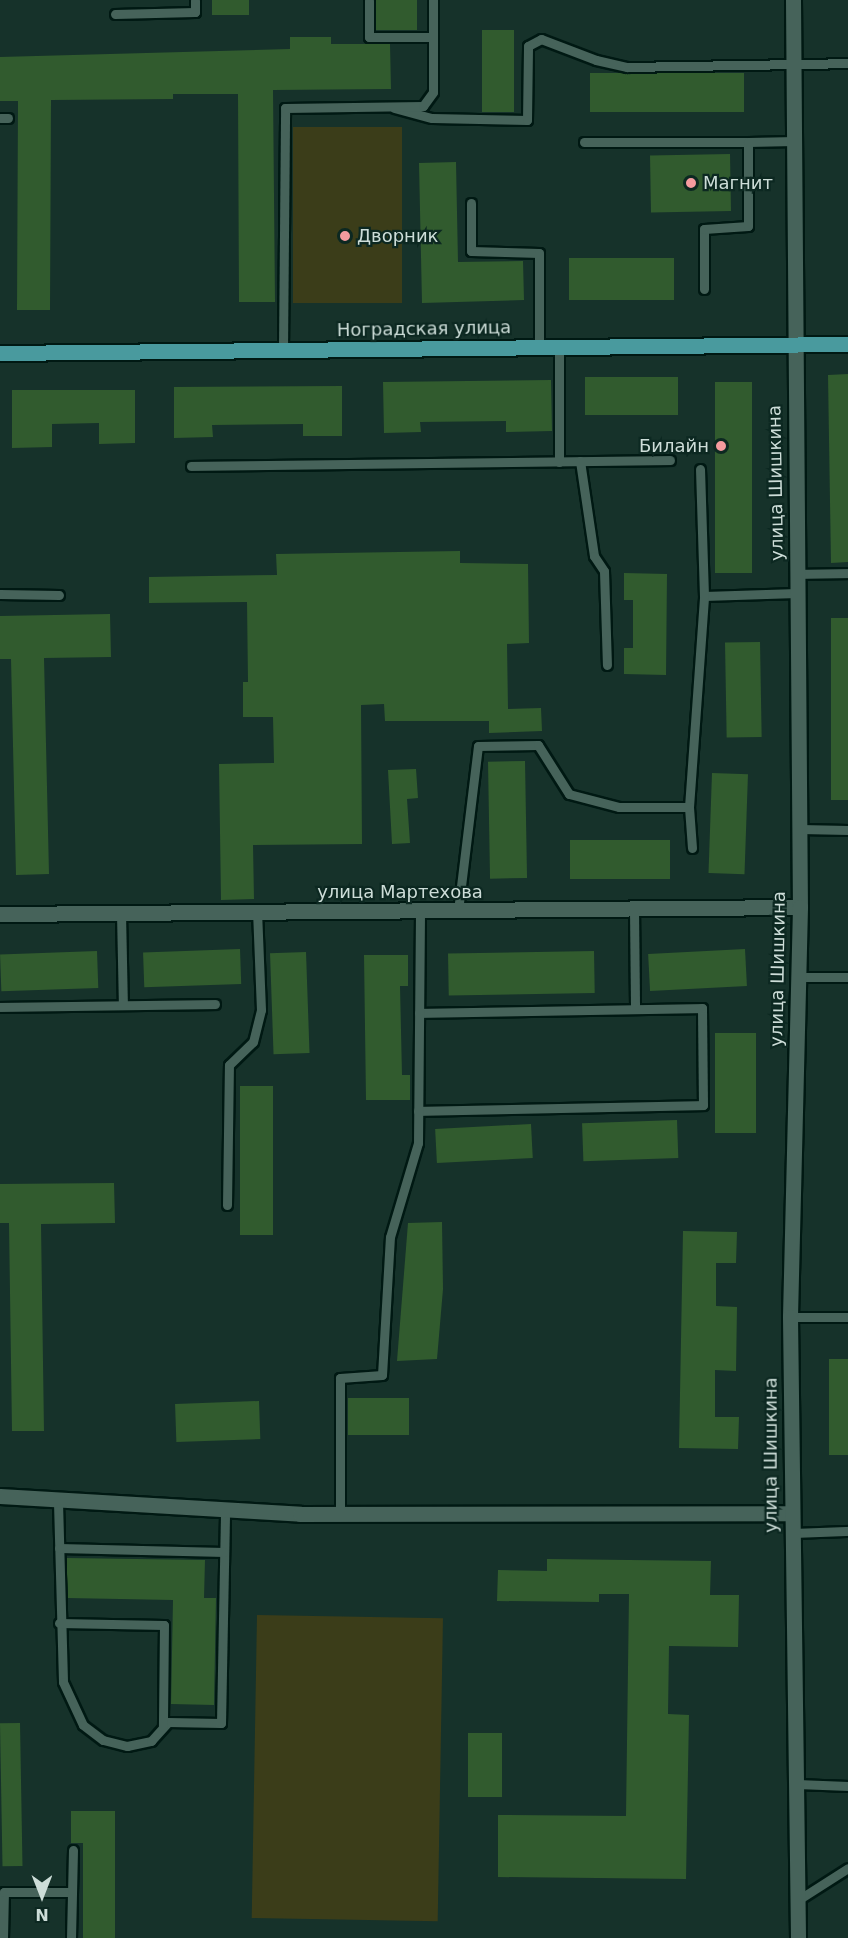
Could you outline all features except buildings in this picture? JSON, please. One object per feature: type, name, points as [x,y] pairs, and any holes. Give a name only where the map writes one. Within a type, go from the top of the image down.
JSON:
[{"type":"main road","name":"улица Шишкина","points":[[793,0],[800,907],[790,1317],[790,1513],[797,1784],[798,1938]]},
{"type":"main road","name":"Ноградская улица","points":[[0,354],[848,344]]},
{"type":"main road","name":"улица Мартехова","points":[[0,914],[257,911],[458,912],[800,907]]},
{"type":"main road","points":[[0,1496],[58,1502],[340,1514],[790,1513]]},
{"type":"lane","points":[[115,14],[195,12],[195,0]]},
{"type":"lane","points":[[369,0],[369,37],[433,37]]},
{"type":"lane","points":[[283,350],[285,108],[423,106],[433,92],[433,0]]},
{"type":"lane","points":[[394,108],[432,118],[527,120],[527,52],[532,40],[541,39],[596,60],[627,67],[848,63]]},
{"type":"lane","points":[[584,142],[795,141]]},
{"type":"lane","points":[[704,289],[704,228],[748,226],[748,142]]},
{"type":"lane","points":[[471,203],[471,251],[539,252],[539,347]]},
{"type":"lane","points":[[559,347],[559,462]]},
{"type":"lane","points":[[190,466],[670,460]]},
{"type":"lane","points":[[580,461],[594,556],[604,571],[607,665]]},
{"type":"lane","points":[[692,848],[689,807],[704,596],[700,469]]},
{"type":"lane","points":[[797,574],[848,573]]},
{"type":"lane","points":[[704,596],[797,593]]},
{"type":"lane","points":[[0,594],[59,595]]},
{"type":"lane","points":[[458,912],[478,746],[538,745],[569,794],[619,807],[689,807]]},
{"type":"lane","points":[[800,829],[848,830]]},
{"type":"lane","points":[[634,909],[635,1009]]},
{"type":"lane","points":[[227,1205],[229,1065],[253,1042],[261,1010],[257,911]]},
{"type":"lane","points":[[340,1514],[340,1378],[382,1375],[390,1237],[418,1143],[420,912]]},
{"type":"lane","points":[[121,913],[123,1005]]},
{"type":"lane","points":[[798,977],[848,977]]},
{"type":"lane","points":[[0,1006],[215,1004]]},
{"type":"lane","points":[[418,1111],[703,1105],[702,1008],[419,1013]]},
{"type":"lane","points":[[790,1317],[848,1317]]},
{"type":"lane","points":[[58,1502],[59,1623],[63,1683],[82,1725],[102,1740],[128,1746],[151,1741],[168,1722],[221,1724],[225,1510]]},
{"type":"lane","points":[[791,1533],[848,1530]]},
{"type":"lane","points":[[59,1548],[224,1552]]},
{"type":"lane","points":[[59,1623],[164,1625],[163,1727]]},
{"type":"lane","points":[[797,1784],[848,1786]]},
{"type":"lane","points":[[71,1938],[70,1892],[73,1850]]},
{"type":"lane","points":[[798,1900],[848,1868]]},
{"type":"lane","points":[[3,1938],[2,1892],[70,1892]]},
{"type":"green space","points":[[293,127],[402,127],[402,303],[293,303]]},
{"type":"green space","points":[[257,1615],[443,1618],[438,1921],[252,1918]]},
{"type":"place","name":"Магнит","points":[[691,183]]},
{"type":"place","name":"Дворник","points":[[345,236]]},
{"type":"place","name":"Билайн","points":[[721,446]]}]
